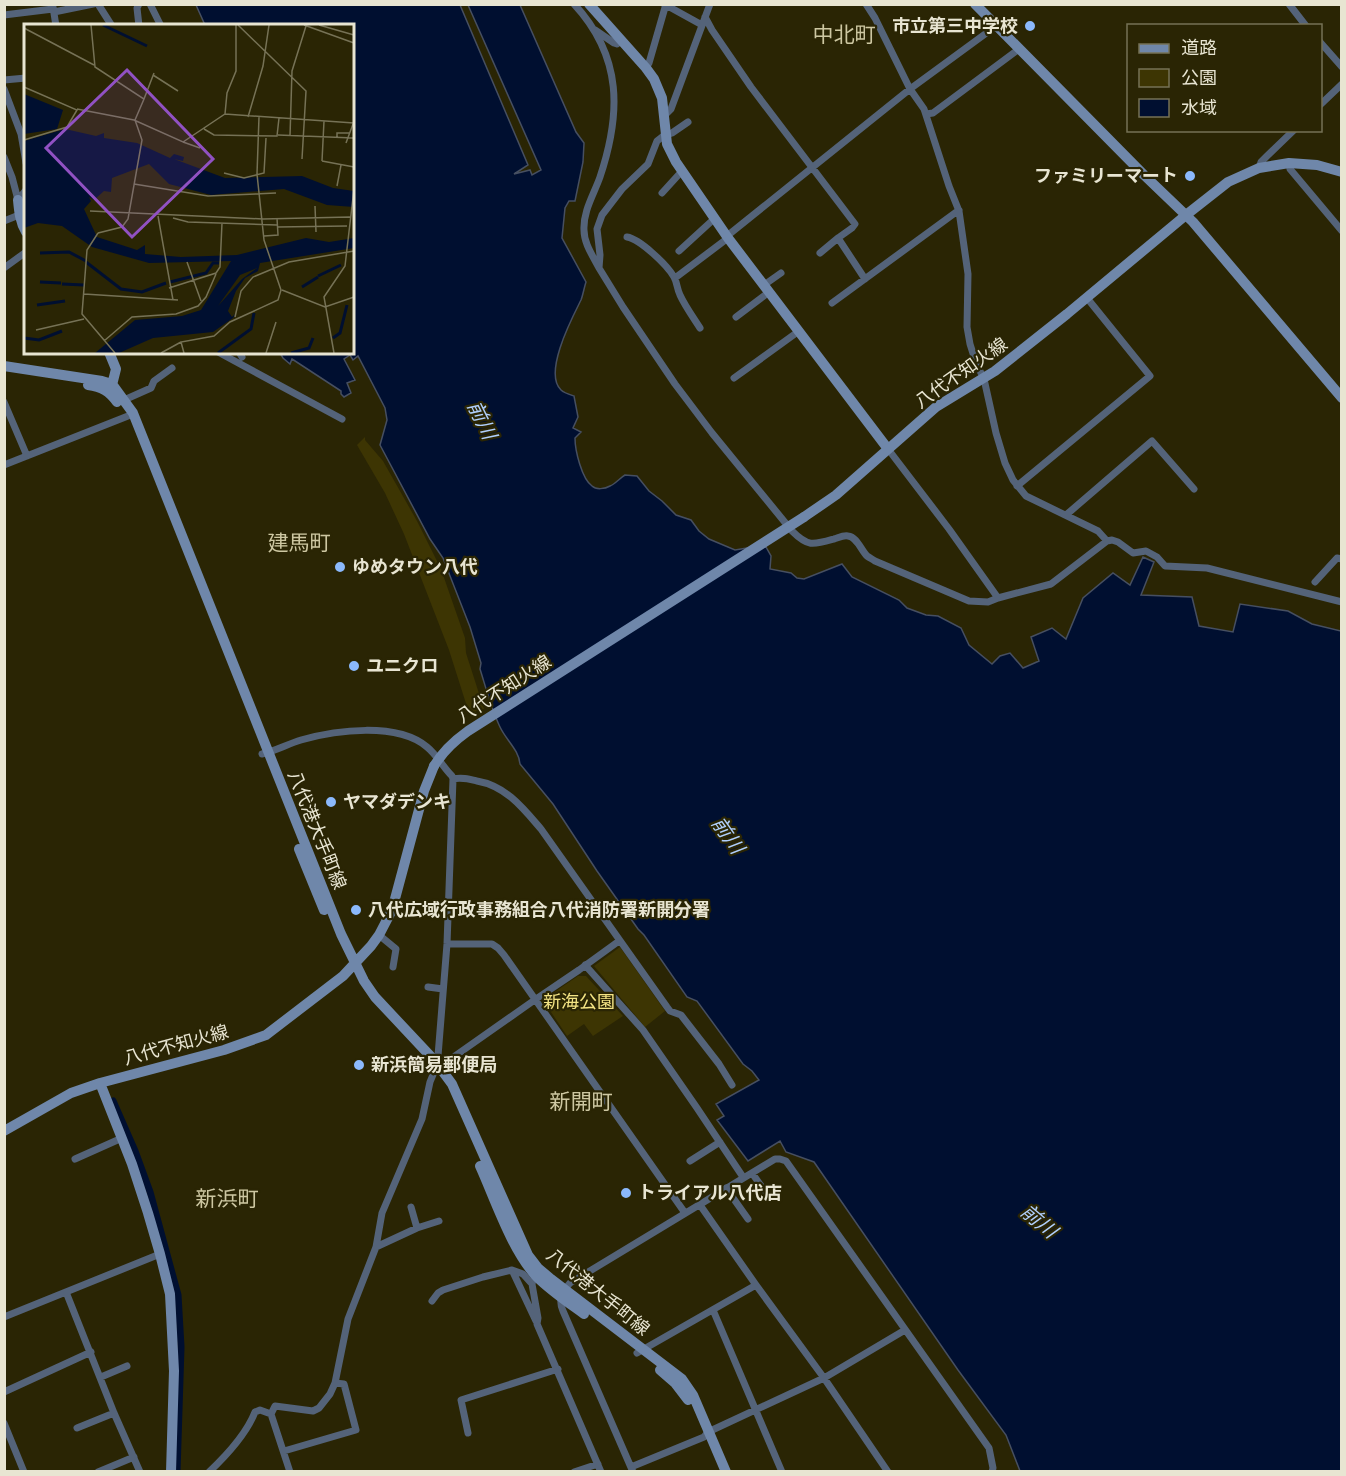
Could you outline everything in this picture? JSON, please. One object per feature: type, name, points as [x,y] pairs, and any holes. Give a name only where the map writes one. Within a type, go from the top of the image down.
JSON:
[{"type":"main road","points":[[588,4],[654,79],[662,98],[668,144],[682,171],[727,237],[888,449]]},
{"type":"main road","points":[[975,4],[1193,222],[1341,398]]},
{"type":"main road","name":"八代不知火線","points":[[4,1131],[71,1093],[224,1050],[266,1035],[353,966],[379,935],[392,910],[424,791],[434,766],[451,743],[836,495],[936,406],[984,379],[1228,182],[1259,168],[1289,163],[1317,165],[1341,172]]},
{"type":"main road","points":[[18,200],[19,215],[24,229]]},
{"type":"main road","points":[[110,354],[116,369],[111,388]]},
{"type":"main road","points":[[4,366],[102,381],[111,388]]},
{"type":"main road","points":[[4,372],[111,388]]},
{"type":"main road","name":"八代港大手町線","points":[[111,388],[123,400],[135,418],[337,943],[353,966],[360,985],[371,1000],[452,1084],[528,1255],[562,1293],[640,1352],[682,1379],[693,1395],[720,1472]]},
{"type":"main road","name":"八代港大手町線","points":[[111,388],[128,416],[176,535],[197,597],[265,753]]},
{"type":"main road","name":"八代港大手町線","points":[[435,1065],[514,1244],[535,1280],[562,1293]]},
{"type":"main road","points":[[100,1083],[135,1174],[170,1294],[174,1371],[171,1472]]},
{"type":"main road","name":"八代港大手町線","points":[[706,1434],[726,1472]]},
{"type":"street","points":[[4,15],[93,4]]},
{"type":"street","points":[[98,4],[111,24]]},
{"type":"street","points":[[139,4],[137,8],[139,24]]},
{"type":"street","points":[[150,4],[160,24]]},
{"type":"street","points":[[574,4],[593,29],[604,50],[611,71],[614,91],[614,118],[609,147],[584,217],[584,236],[589,249],[623,307],[675,384],[792,531],[809,544],[849,536],[855,539],[867,556],[875,561],[969,601],[987,602],[1052,584],[1103,536]]},
{"type":"street","points":[[664,115],[671,110],[710,4]]},
{"type":"street","points":[[866,4],[910,89],[926,114],[959,210],[968,274],[970,344],[984,379],[1002,453],[1017,486],[1032,500],[1118,542],[1133,553],[1146,551],[1157,557],[1165,566],[1207,568],[1341,602]]},
{"type":"street","points":[[1289,4],[1304,24]]},
{"type":"street","points":[[646,68],[665,5],[704,21],[855,224],[819,253]]},
{"type":"street","points":[[53,8],[56,24]]},
{"type":"street","points":[[675,278],[910,89],[996,26]]},
{"type":"street","points":[[593,29],[614,43],[618,44],[621,40]]},
{"type":"street","points":[[1322,44],[1341,67]]},
{"type":"street","points":[[926,114],[933,113],[1019,49]]},
{"type":"street","points":[[4,80],[24,78]]},
{"type":"street","points":[[1322,103],[1341,84]]},
{"type":"street","points":[[4,90],[23,135]]},
{"type":"street","points":[[599,268],[597,229],[602,215],[622,189],[648,164],[657,141],[688,122]]},
{"type":"street","points":[[1259,168],[1266,157],[1292,132]]},
{"type":"street","points":[[4,157],[18,200]]},
{"type":"street","points":[[1289,163],[1290,170],[1341,231]]},
{"type":"street","points":[[662,193],[682,171]]},
{"type":"street","points":[[18,200],[24,192]]},
{"type":"street","points":[[832,303],[959,210]]},
{"type":"street","points":[[4,220],[19,215]]},
{"type":"street","points":[[679,250],[715,218]]},
{"type":"street","points":[[627,237],[639,242],[675,278],[679,294],[700,328]]},
{"type":"street","points":[[838,238],[865,279]]},
{"type":"street","points":[[4,268],[24,253]]},
{"type":"street","points":[[735,317],[767,289],[781,273]]},
{"type":"street","points":[[1017,486],[1150,376],[1087,298]]},
{"type":"street","points":[[734,378],[799,331]]},
{"type":"street","points":[[222,354],[342,419]]},
{"type":"street","points":[[123,400],[151,388],[154,381],[172,368]]},
{"type":"street","points":[[4,402],[27,456]]},
{"type":"street","points":[[4,465],[128,416]]},
{"type":"street","points":[[1066,515],[1152,441],[1194,489]]},
{"type":"street","points":[[888,449],[998,598]]},
{"type":"street","points":[[1315,582],[1337,558],[1341,559]]},
{"type":"street","points":[[265,753],[322,734],[348,731],[389,731],[426,746],[453,778],[447,944],[438,1056],[422,1119],[382,1213],[376,1246],[348,1319],[335,1383],[330,1394],[319,1408],[314,1410],[275,1406],[271,1414],[290,1472]]},
{"type":"street","points":[[453,778],[461,777],[484,782],[505,792],[521,806],[541,829],[669,1011],[681,1015],[719,1064],[732,1085]]},
{"type":"street","points":[[379,935],[396,949],[393,967]]},
{"type":"street","points":[[435,1065],[536,999],[619,940]]},
{"type":"street","points":[[447,944],[492,944],[498,948],[685,1213]]},
{"type":"street","points":[[585,965],[643,1030],[744,1177]]},
{"type":"street","points":[[428,987],[443,989]]},
{"type":"street","points":[[75,1159],[122,1138]]},
{"type":"street","points":[[690,1161],[720,1142]]},
{"type":"street","points":[[905,1330],[824,1378],[632,1469],[560,1304],[562,1293],[570,1283],[744,1177],[775,1160],[786,1161],[905,1330],[988,1448],[993,1472]]},
{"type":"street","points":[[752,1173],[764,1190]]},
{"type":"street","points":[[726,1188],[748,1219]]},
{"type":"street","points":[[700,1205],[888,1472]]},
{"type":"street","points":[[411,1207],[417,1228]]},
{"type":"street","points":[[376,1246],[439,1221]]},
{"type":"street","points":[[4,1317],[160,1254]]},
{"type":"street","points":[[513,1270],[600,1468],[574,1472]]},
{"type":"street","points":[[432,1301],[443,1290],[513,1270],[535,1280],[537,1324]]},
{"type":"street","points":[[640,1352],[756,1286]]},
{"type":"street","points":[[66,1292],[140,1472]]},
{"type":"street","points":[[713,1310],[782,1472]]},
{"type":"street","points":[[4,1392],[90,1352]]},
{"type":"street","points":[[101,1377],[127,1366]]},
{"type":"street","points":[[468,1432],[461,1400],[558,1369]]},
{"type":"street","points":[[284,1451],[356,1430],[344,1384],[335,1383]]},
{"type":"street","points":[[209,1472],[251,1423],[255,1412],[260,1410],[271,1414]]},
{"type":"street","points":[[77,1428],[114,1413]]},
{"type":"street","points":[[4,1423],[24,1472]]},
{"type":"street","points":[[98,1472],[134,1457]]},
{"type":"green space","points":[[365,437],[383,461],[441,569],[465,638],[466,653],[484,709],[469,713],[449,650],[404,534],[385,493],[357,445]]},
{"type":"green space","points":[[620,947],[665,1011],[645,1027],[594,966]]},
{"type":"green space","name":"新海公園","points":[[578,976],[586,976],[623,1016],[593,1036],[584,1024],[567,1036],[543,1000]]},
{"type":"water","name":"前川","points":[[196,5],[460,5],[528,165],[514,174],[530,170],[532,175],[541,170],[468,5],[520,5],[576,132],[584,143],[583,162],[575,201],[569,201],[565,208],[562,238],[586,282],[581,300],[561,345],[555,371],[556,382],[561,390],[574,396],[578,417],[573,428],[581,432],[575,438],[576,450],[582,471],[594,487],[601,489],[608,487],[625,475],[637,476],[649,491],[676,515],[691,520],[709,539],[735,550],[766,547],[771,556],[770,569],[791,573],[797,578],[804,579],[842,564],[852,577],[899,600],[907,608],[926,615],[938,616],[961,628],[969,645],[992,664],[1000,656],[1010,653],[1023,668],[1039,661],[1031,637],[1052,628],[1066,639],[1083,598],[1113,573],[1130,585],[1143,557],[1154,562],[1141,595],[1192,597],[1199,626],[1233,632],[1240,604],[1288,611],[1312,624],[1341,631],[1341,1471],[1020,1471],[1006,1435],[958,1370],[814,1162],[786,1152],[780,1141],[748,1161],[717,1120],[724,1116],[716,1104],[759,1080],[743,1064],[697,1001],[687,997],[597,871],[553,804],[520,764],[517,754],[494,713],[470,627],[443,558],[430,539],[380,445],[387,420],[385,408],[358,356],[353,360],[350,355],[344,359],[355,380],[347,383],[351,393],[344,397],[341,391],[292,359],[290,364],[281,354],[354,354],[354,24],[205,24]]},
{"type":"waterway","points":[[113,1101],[150,1192],[178,1295],[181,1347],[177,1472]]},
{"type":"place","name":"市立第三中学校","points":[[1030,26]]},
{"type":"place","name":"ファミリーマート","points":[[1190,176]]},
{"type":"place","name":"ゆめタウン八代","points":[[340,567]]},
{"type":"place","name":"ユニクロ","points":[[354,666]]},
{"type":"place","name":"ヤマダデンキ","points":[[331,802]]},
{"type":"place","name":"八代広域行政事務組合八代消防署新開分署","points":[[356,910]]},
{"type":"place","name":"新浜簡易郵便局","points":[[359,1065]]},
{"type":"place","name":"トライアル八代店","points":[[626,1193]]},
{"type":"district","name":"中北町","points":[[844,35]]},
{"type":"district","name":"建馬町","points":[[299,543]]},
{"type":"district","name":"新開町","points":[[581,1102]]},
{"type":"district","name":"新浜町","points":[[227,1199]]}]
